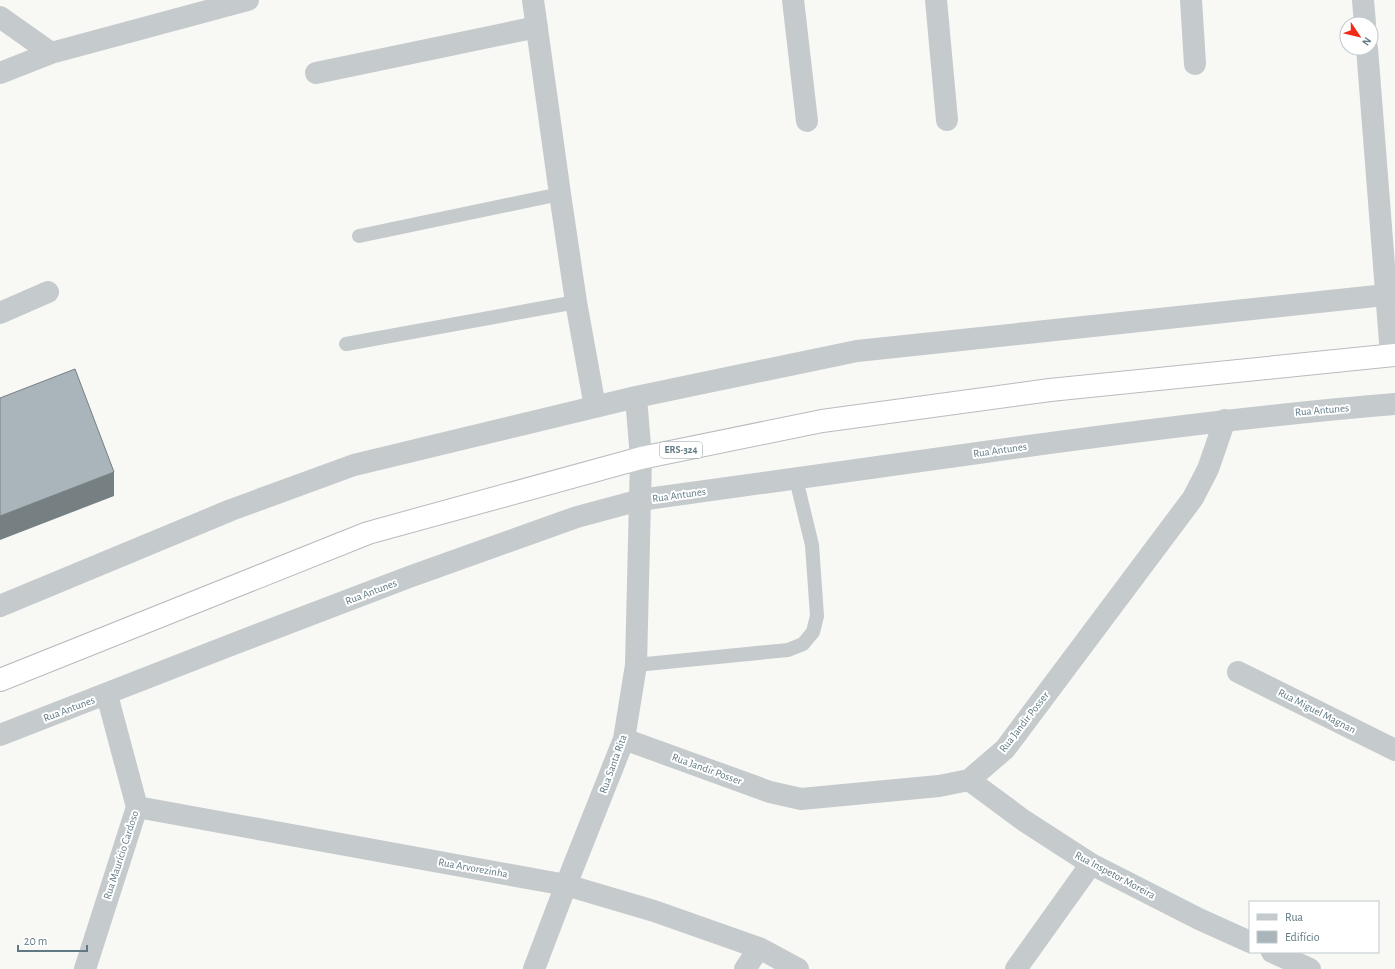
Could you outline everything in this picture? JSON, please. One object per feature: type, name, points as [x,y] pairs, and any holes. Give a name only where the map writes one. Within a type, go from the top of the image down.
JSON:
[{"type":"highway","name":"ERS-324","points":[[0,680],[368,533],[641,458],[822,422],[1050,390],[1393,355]]},
{"type":"street","points":[[0,74],[51,53],[248,0]]},
{"type":"street","points":[[533,0],[576,302],[595,407]]},
{"type":"street","points":[[793,0],[807,121]]},
{"type":"street","points":[[936,0],[947,120]]},
{"type":"street","points":[[1191,0],[1195,64]]},
{"type":"street","points":[[1363,0],[1364,16]]},
{"type":"street","points":[[0,17],[51,53]]},
{"type":"street","points":[[316,73],[537,27]]},
{"type":"street","points":[[1367,56],[1390,295],[1393,355]]},
{"type":"street","points":[[0,313],[48,292]]},
{"type":"street","points":[[0,606],[231,510],[354,465],[595,407],[857,351],[1390,295]]},
{"type":"street","name":"Rua Santa Rita","points":[[534,969],[624,739],[636,665],[641,458],[636,398]]},
{"type":"street","name":"Rua Antunes","points":[[0,735],[107,695],[244,640],[409,577],[577,517],[640,500],[1225,420],[1395,404]]},
{"type":"street","name":"Rua Jandir Posser","points":[[624,739],[770,792],[801,799],[939,786],[969,780],[1005,749],[1193,498],[1208,469],[1225,420]]},
{"type":"street","name":"Rua Miguel Magnan","points":[[1238,672],[1395,750]]},
{"type":"street","name":"Rua Maurício Cardoso","points":[[85,969],[137,807],[107,695]]},
{"type":"street","name":"Rua Inspetor Moreira","points":[[969,780],[1023,820],[1091,864],[1199,919],[1249,942]]},
{"type":"street","name":"Rua Arvorezinha","points":[[137,807],[566,885],[654,911],[758,948],[798,969]]},
{"type":"street","points":[[1016,969],[1091,864]]},
{"type":"street","points":[[745,969],[758,948]]},
{"type":"street","points":[[1274,953],[1310,969]]},
{"type":"lane","points":[[359,236],[560,194]]},
{"type":"lane","points":[[346,344],[576,302]]},
{"type":"lane","points":[[636,665],[788,650],[803,644],[813,632],[818,616],[812,545],[796,479]]},
{"type":"building","points":[[75,369],[114,472],[0,516],[0,398]]}]
